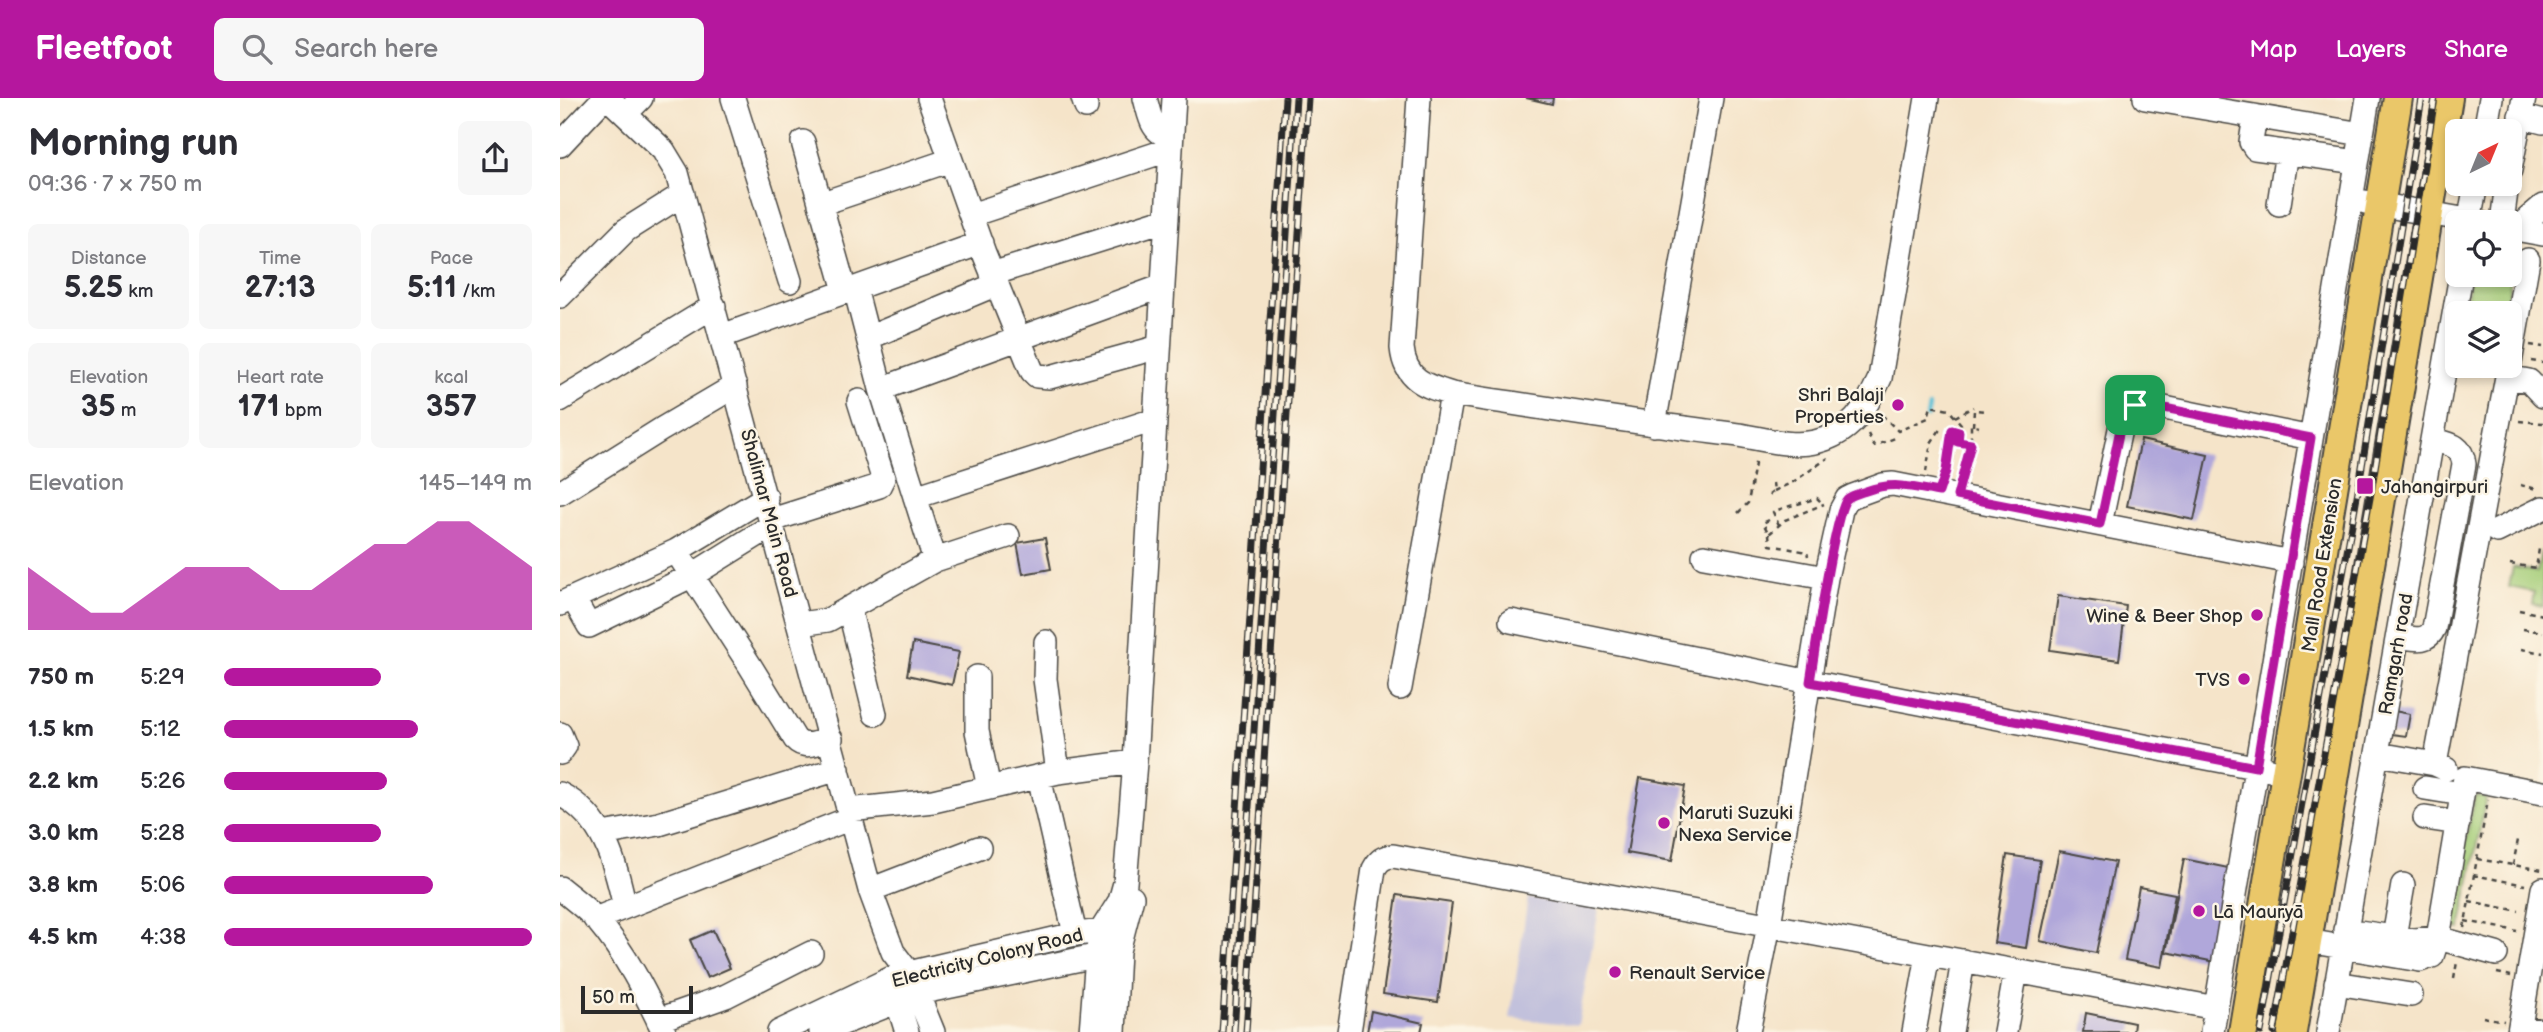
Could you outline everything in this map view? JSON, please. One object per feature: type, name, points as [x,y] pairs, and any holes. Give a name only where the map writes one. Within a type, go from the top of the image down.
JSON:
[{"type":"main road","name":"Mall Road Extension","points":[[2243,1032],[2398,98]]},
{"type":"main road","points":[[2294,1031],[2448,98]]},
{"type":"street","name":"Shalimar Main Road","points":[[606,98],[633,106],[677,173],[870,890],[903,986]]},
{"type":"street","points":[[560,145],[606,98]]},
{"type":"street","points":[[733,98],[790,281]]},
{"type":"street","points":[[929,98],[994,279],[1032,371],[1044,378],[1160,347]]},
{"type":"street","points":[[1145,98],[1156,131],[1171,143]]},
{"type":"street","points":[[1091,1032],[1125,883],[1135,762],[1174,98]]},
{"type":"street","points":[[1114,1032],[1110,942],[1135,888],[1189,98]]},
{"type":"street","points":[[1419,98],[1402,348],[1403,363],[1413,376],[1426,386],[1451,394],[1789,444],[1815,442],[1852,425],[1864,410],[1880,378],[1927,98]]},
{"type":"street","points":[[1654,425],[1712,98]]},
{"type":"street","points":[[2145,98],[2362,134]]},
{"type":"street","points":[[2211,1032],[2368,98]]},
{"type":"street","points":[[2487,119],[2491,98]]},
{"type":"street","points":[[2520,103],[2543,121]]},
{"type":"street","points":[[2255,116],[2251,144],[2255,148],[2357,162]]},
{"type":"street","points":[[803,142],[820,204],[868,338],[881,389],[935,560]]},
{"type":"street","points":[[971,215],[1171,143]]},
{"type":"street","points":[[2278,204],[2287,152]]},
{"type":"street","points":[[820,204],[951,160]]},
{"type":"street","points":[[560,296],[626,230],[683,194]]},
{"type":"street","points":[[2351,199],[2445,216]]},
{"type":"street","points":[[2522,219],[2543,206]]},
{"type":"street","points":[[868,338],[994,279],[1167,219]]},
{"type":"street","points":[[2522,230],[2543,234]]},
{"type":"street","points":[[722,336],[981,243]]},
{"type":"street","points":[[2520,301],[2528,260]]},
{"type":"street","points":[[881,389],[1163,286]]},
{"type":"street","name":"Ramgarh road","points":[[2328,1032],[2459,287]]},
{"type":"street","points":[[560,400],[714,306]]},
{"type":"street","points":[[2522,377],[2543,396]]},
{"type":"street","points":[[2435,764],[2506,378]]},
{"type":"street","points":[[560,493],[736,386]]},
{"type":"street","points":[[1400,688],[1451,394]]},
{"type":"street","points":[[766,497],[676,551],[567,601],[589,626],[691,576],[773,522],[879,486],[883,478],[859,401]]},
{"type":"street","points":[[2100,524],[2123,415],[2128,408],[2135,405],[2145,404],[2311,438]]},
{"type":"street","points":[[915,497],[1154,420]]},
{"type":"street","points":[[2398,636],[2423,640],[2434,628],[2464,464],[2463,454],[2458,448],[2433,440]]},
{"type":"street","points":[[1748,1032],[1810,682],[1826,578],[1832,507],[1883,485],[1893,484],[2291,562]]},
{"type":"street","points":[[2497,531],[2543,508]]},
{"type":"street","points":[[800,624],[828,620],[935,560],[1008,536]]},
{"type":"street","points":[[676,551],[795,739],[808,745],[831,739]]},
{"type":"street","points":[[1704,556],[1826,578]]},
{"type":"street","points":[[849,608],[874,714]]},
{"type":"street","points":[[1511,621],[1810,682],[2287,773]]},
{"type":"street","points":[[1046,642],[1048,775],[1075,934]]},
{"type":"street","points":[[977,677],[977,731],[989,788]]},
{"type":"street","points":[[560,734],[565,746],[560,752]]},
{"type":"street","points":[[2378,754],[2435,764],[2464,786]]},
{"type":"street","points":[[595,919],[850,814],[933,801],[1048,775],[1135,762]]},
{"type":"street","points":[[601,834],[659,824],[838,769]]},
{"type":"street","points":[[2425,788],[2492,783],[2543,793]]},
{"type":"street","points":[[2344,939],[2426,959],[2434,951],[2464,786]]},
{"type":"street","points":[[560,794],[586,813],[601,834],[615,862],[625,906]]},
{"type":"street","points":[[2425,818],[2458,823]]},
{"type":"street","points":[[870,890],[979,848]]},
{"type":"street","points":[[1349,1032],[1374,869],[1384,857],[1393,856],[1769,925],[1926,963],[2015,971],[2216,1008]]},
{"type":"street","points":[[2393,937],[2403,885]]},
{"type":"street","points":[[560,888],[595,919],[628,962],[661,1026],[811,953]]},
{"type":"street","points":[[2537,888],[2537,939],[2520,1030],[2543,1031]]},
{"type":"street","name":"Electricity Colony Road","points":[[779,1032],[903,986],[1075,934],[1110,942]]},
{"type":"street","points":[[2307,941],[2438,938],[2496,954]]},
{"type":"street","name":"Electricity Colony Road","points":[[821,1032],[867,1023],[903,986],[1110,942]]},
{"type":"street","points":[[1914,1032],[1926,963]]},
{"type":"street","points":[[1951,1032],[1966,968]]},
{"type":"street","points":[[1965,1032],[1966,968]]},
{"type":"street","points":[[2005,1032],[2015,971]]},
{"type":"street","points":[[2336,983],[2411,995]]},
{"type":"street","points":[[903,986],[906,1032]]},
{"type":"street","points":[[903,986],[933,1032]]},
{"type":"path","points":[[1864,410],[1886,418],[1898,432],[1928,418],[1931,406],[1949,410],[1961,424],[1958,442],[1971,444]]},
{"type":"path","points":[[1955,417],[1973,407]]},
{"type":"path","points":[[1864,410],[1874,446],[1895,438]]},
{"type":"path","points":[[1940,493],[1971,444],[1974,410],[1985,411]]},
{"type":"path","points":[[2519,421],[2543,423]]},
{"type":"path","points":[[1973,426],[1979,427]]},
{"type":"path","points":[[1940,493],[1931,443],[1943,428],[1959,432]]},
{"type":"path","points":[[1940,493],[1952,430]]},
{"type":"path","points":[[1769,495],[1837,452],[1832,436]]},
{"type":"path","points":[[1738,513],[1748,503],[1760,438]]},
{"type":"path","points":[[1773,483],[1774,491]]},
{"type":"path","points":[[2520,485],[2543,491]]},
{"type":"path","points":[[1779,525],[1773,512],[1793,503],[1801,504],[1816,498],[1832,507]]},
{"type":"path","points":[[1769,520],[1763,523],[1769,534],[1779,525],[1832,507]]},
{"type":"path","points":[[2510,564],[2536,568],[2539,549],[2543,550]]},
{"type":"path","points":[[2519,610],[2543,615]]},
{"type":"path","points":[[2523,629],[2543,632]]},
{"type":"path","points":[[2521,649],[2543,653]]},
{"type":"path","points":[[2454,979],[2492,783]]},
{"type":"path","points":[[2513,865],[2518,840]]},
{"type":"path","points":[[2477,859],[2543,870]]},
{"type":"path","points":[[2473,875],[2537,888]]},
{"type":"path","points":[[2469,901],[2537,939]]},
{"type":"path","points":[[2465,922],[2537,939]]},
{"type":"shaded area","points":[[1528,898],[1599,909],[1578,1025],[1510,1018]]},
{"type":"green space","points":[[2469,287],[2510,287],[2507,301],[2466,301]]},
{"type":"green space","points":[[2541,552],[2543,606],[2532,604],[2534,592],[2509,587],[2513,567],[2537,572]]},
{"type":"green space","points":[[2475,795],[2486,797],[2460,929],[2449,926]]},
{"type":"building","points":[[1526,98],[1553,98],[1552,104]]},
{"type":"building","points":[[2141,440],[2208,455],[2194,520],[2127,506]]},
{"type":"building","points":[[1045,538],[1051,569],[1023,574],[1017,543]]},
{"type":"building","points":[[2058,596],[2126,606],[2119,660],[2050,650]]},
{"type":"building","points":[[913,643],[959,652],[952,685],[907,675]]},
{"type":"building","points":[[2394,711],[2410,714],[2406,736],[2391,734]]},
{"type":"building","points":[[1640,778],[1685,786],[1672,861],[1627,853]]},
{"type":"building","points":[[2059,851],[2115,862],[2096,953],[2040,941]]},
{"type":"building","points":[[2007,855],[2040,860],[2026,948],[1994,943]]},
{"type":"building","name":"Lā Mauryā","points":[[2184,859],[2233,869],[2215,962],[2166,952]]},
{"type":"building","points":[[2139,887],[2175,894],[2162,967],[2125,960]]},
{"type":"building","points":[[1397,895],[1452,903],[1438,1002],[1383,994]]},
{"type":"building","points":[[713,930],[730,968],[707,978],[690,940]]},
{"type":"building","points":[[1371,1011],[1423,1023],[1421,1032],[1367,1032]]},
{"type":"building","points":[[2086,1013],[2134,1023],[2133,1032],[2083,1032]]},
{"type":"waterway","points":[[1927,417],[1929,407]]},
{"type":"railway","points":[[1222,1032],[1285,98]]},
{"type":"railway","points":[[1234,1032],[1296,98]]},
{"type":"railway","points":[[1246,1032],[1308,98]]},
{"type":"railway","points":[[2261,1032],[2359,485],[2422,98]]},
{"type":"railway","points":[[2274,1032],[2372,487],[2435,98]]},
{"type":"place","name":"Shri Balaji Properties","points":[[1898,405]]},
{"type":"place","name":"Jahangirpuri","points":[[2365,486]]},
{"type":"place","name":"Wine & Beer Shop","points":[[2257,615]]},
{"type":"place","name":"TVS","points":[[2244,679]]},
{"type":"place","name":"Maruti Suzuki Nexa Service","points":[[1664,823]]},
{"type":"place","name":"Lā Mauryā","points":[[2199,911]]},
{"type":"place","name":"Renault Service","points":[[1615,972]]},
{"type":"route","points":[[2145,404],[2311,438],[2256,767],[1810,682],[1826,578],[1831,565],[1840,510],[1847,499],[1883,485],[1893,484],[1939,492],[1946,471],[1952,430],[1959,432],[1958,442],[1971,444],[1957,496],[2100,524],[2123,415],[2128,408],[2135,405],[2145,404]]}]
